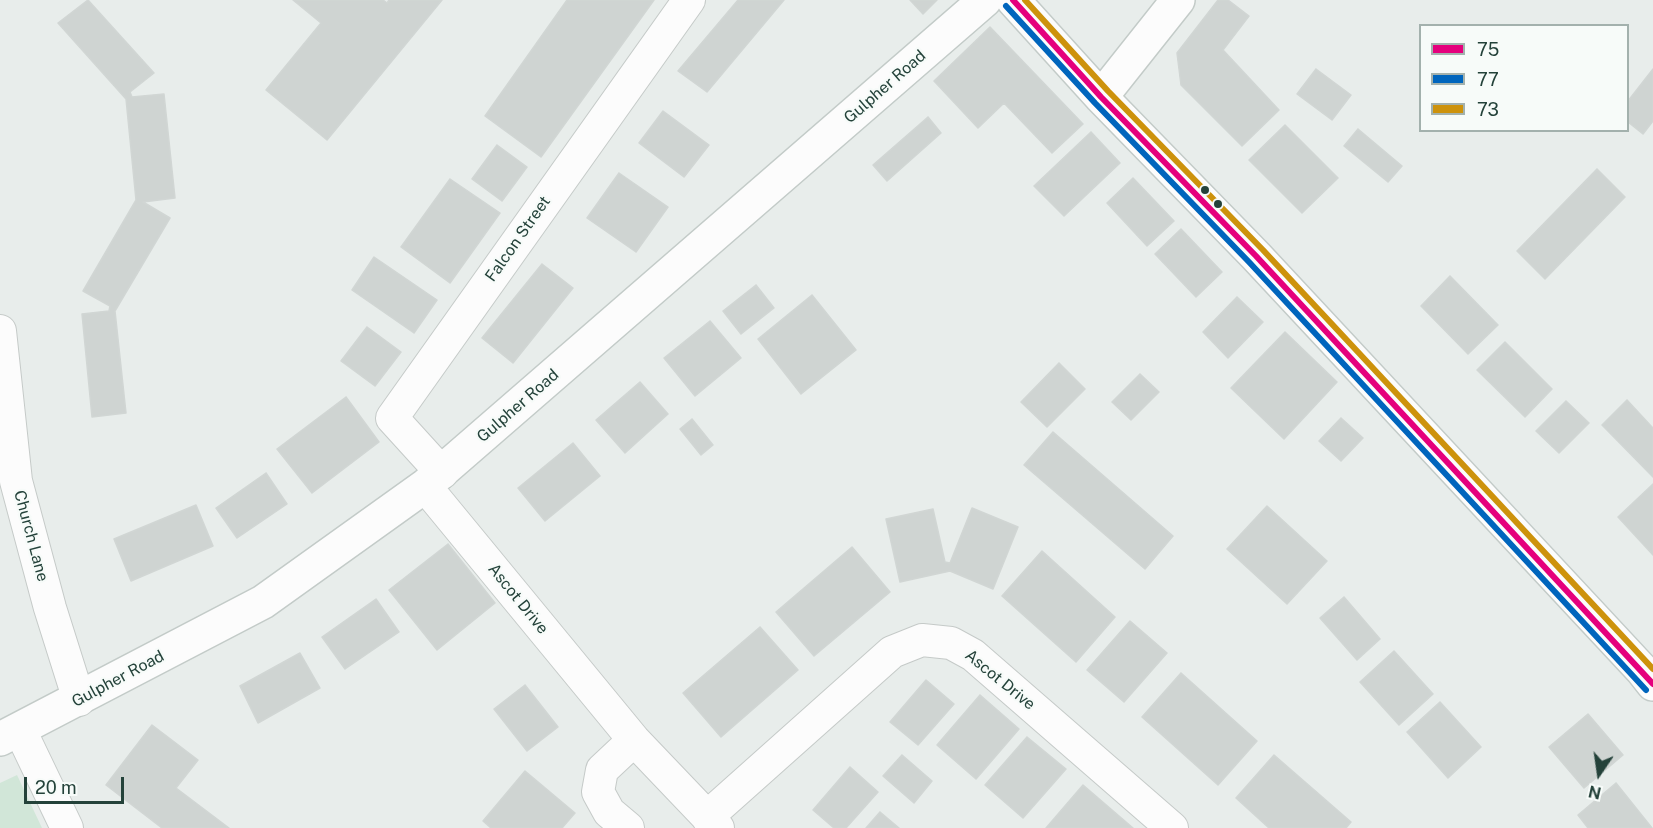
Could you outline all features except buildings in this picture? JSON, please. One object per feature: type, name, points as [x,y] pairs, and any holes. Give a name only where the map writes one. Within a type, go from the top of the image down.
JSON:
[{"type":"street","name":"Falcon Street","points":[[434,479],[392,418],[688,0]]},
{"type":"street","name":"Gulpher Road","points":[[10,735],[263,602],[434,479],[985,0]]},
{"type":"street","points":[[1013,0],[1101,98],[1256,256],[1649,670]]},
{"type":"street","points":[[1101,98],[1178,0]]},
{"type":"street","name":"Church Lane","points":[[0,331],[8,482],[79,700]]},
{"type":"street","name":"Ascot Drive","points":[[434,479],[634,740],[712,822],[892,652],[922,640],[951,643],[973,655],[1172,828]]},
{"type":"street","points":[[10,735],[67,828]]},
{"type":"street","points":[[628,828],[609,812],[598,792],[602,770],[634,740]]},
{"type":"green space","points":[[17,775],[42,828],[0,828],[0,783]]},
{"type":"transit line","name":"75","points":[[1013,0],[1101,97],[1256,256],[1653,684]]},
{"type":"transit line","name":"73","points":[[1025,0],[1108,91],[1263,250],[1653,669]]},
{"type":"transit line","name":"77","points":[[1006,6],[1095,103],[1249,262],[1646,690]]}]
